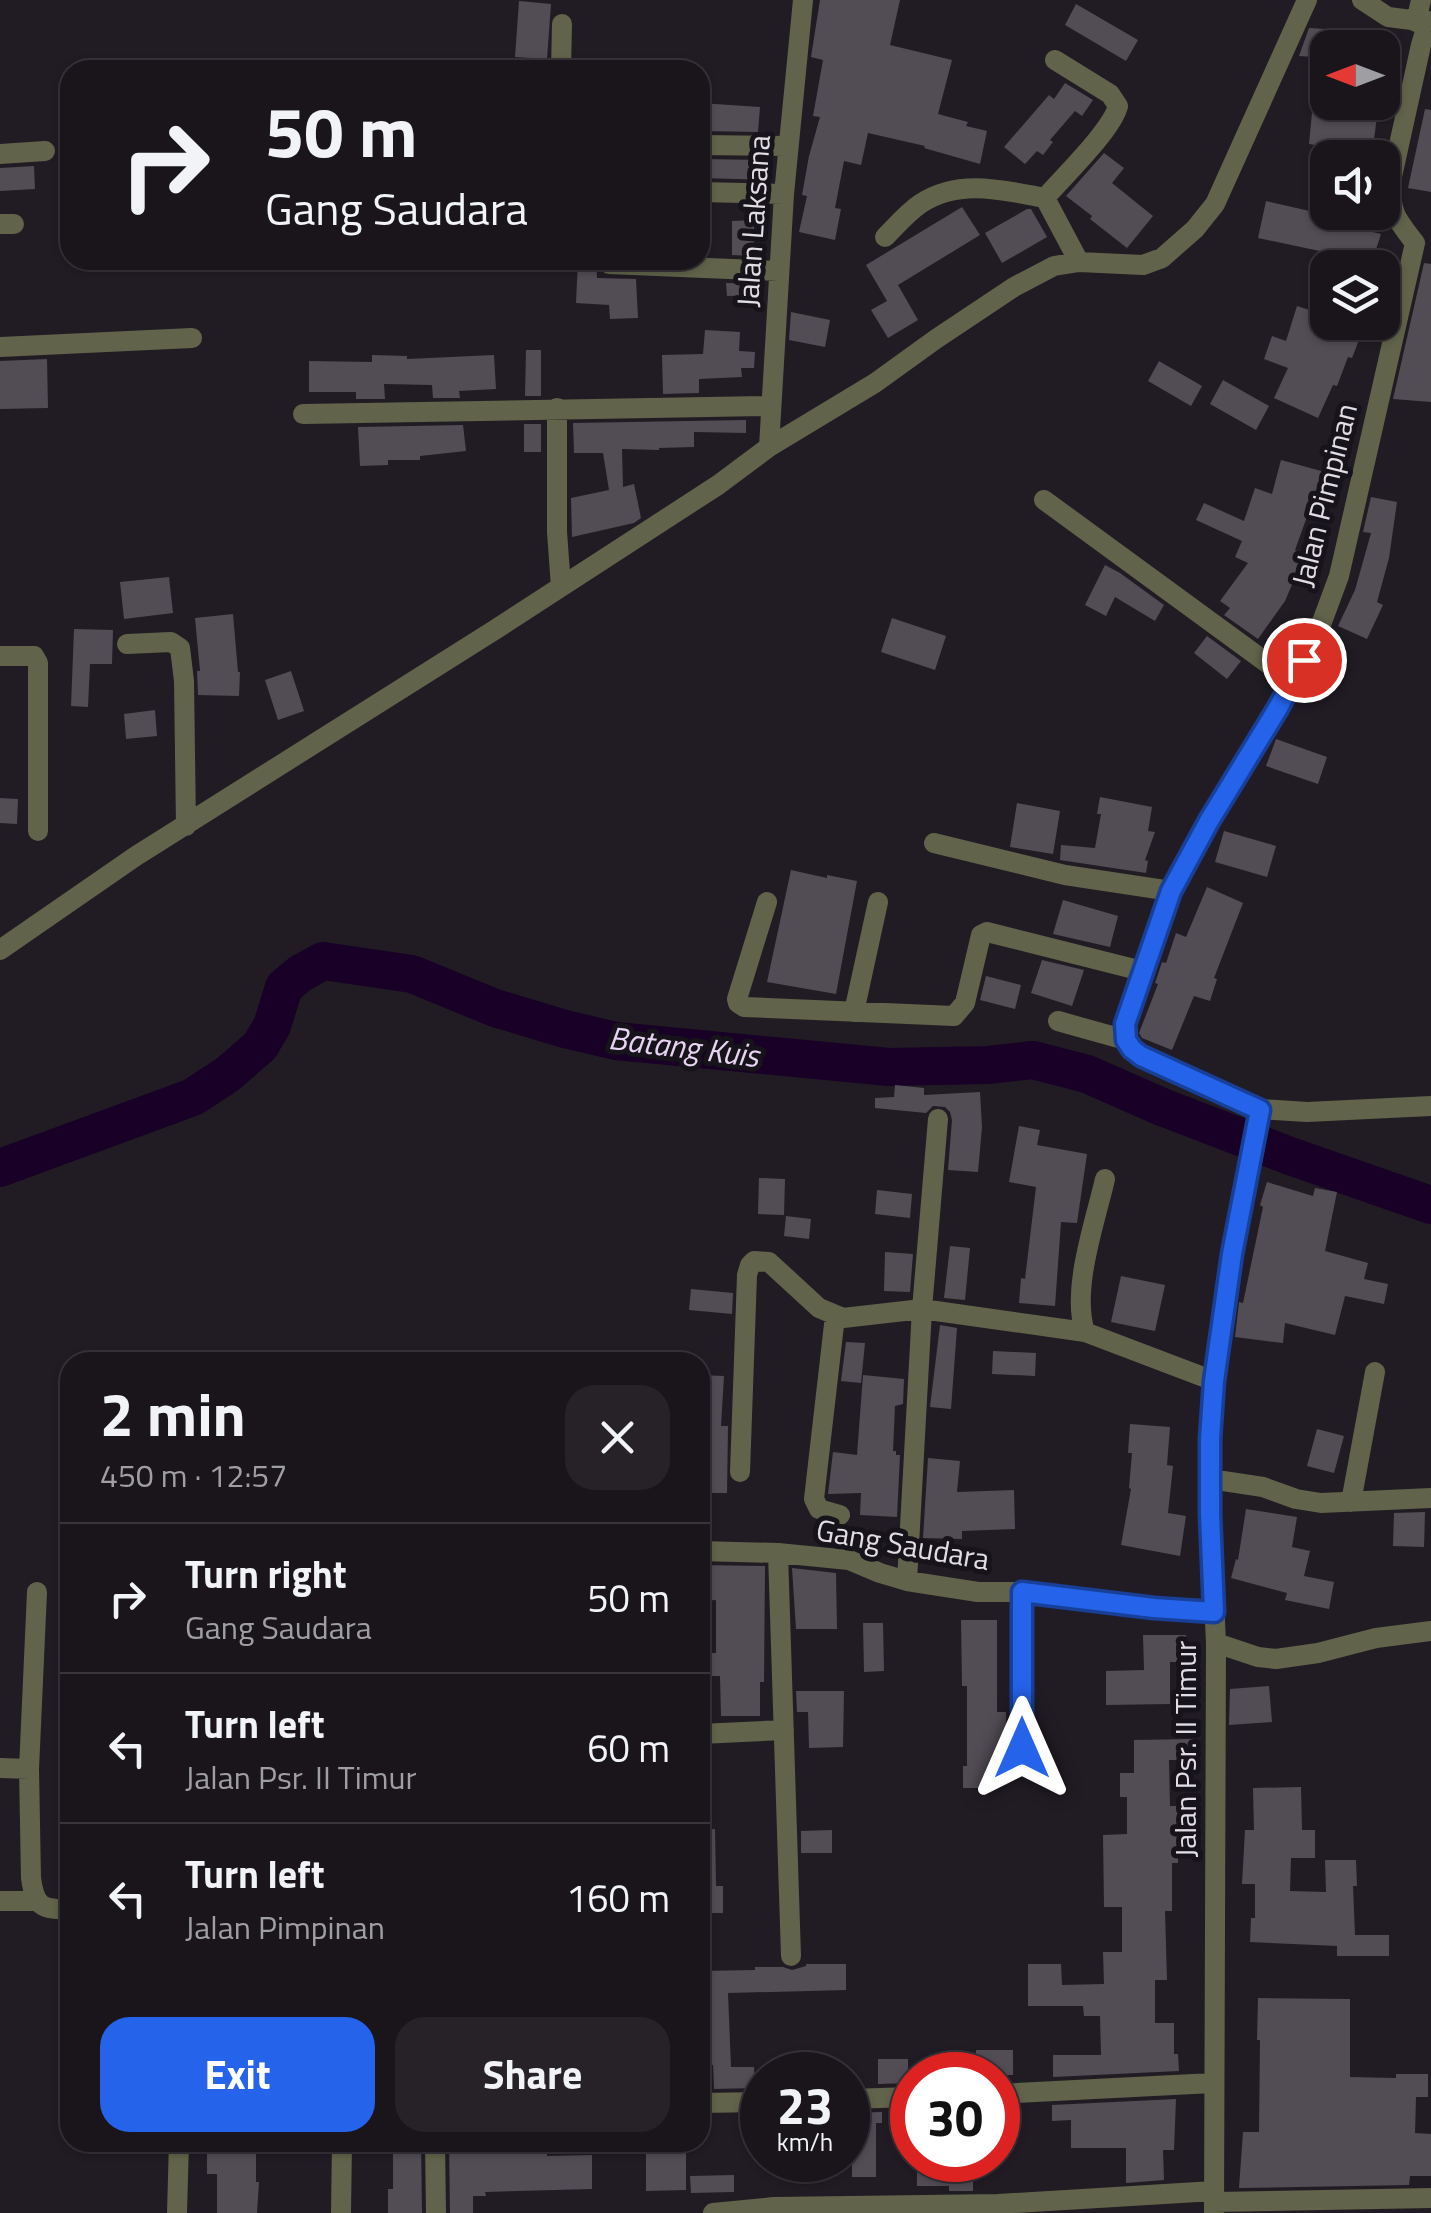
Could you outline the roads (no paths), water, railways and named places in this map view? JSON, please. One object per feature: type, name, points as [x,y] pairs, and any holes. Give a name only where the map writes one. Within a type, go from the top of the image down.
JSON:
[{"type":"street","name":"Jalan Laksana","points":[[769,446],[784,194],[803,0]]},
{"type":"street","points":[[0,950],[136,856],[561,587],[1014,287],[1054,266],[1079,262],[1143,265],[1162,258],[1195,230],[1215,204],[1308,0]]},
{"type":"street","points":[[1362,0],[1388,17],[1425,22]]},
{"type":"street","points":[[1400,140],[1425,22],[1421,0]]},
{"type":"street","points":[[561,60],[562,24]]},
{"type":"street","points":[[1045,198],[1118,113],[1110,94],[1055,60]]},
{"type":"street","points":[[710,145],[788,146]]},
{"type":"street","points":[[0,154],[45,151]]},
{"type":"street","points":[[885,237],[916,206],[943,193],[975,187],[1045,198]]},
{"type":"street","points":[[710,192],[784,194]]},
{"type":"street","points":[[1045,198],[1079,262]]},
{"type":"street","name":"Jalan Pimpinan","points":[[1126,1040],[1125,1024],[1171,891],[1293,682],[1316,638],[1339,576],[1423,247],[1400,223]]},
{"type":"street","points":[[710,269],[779,272]]},
{"type":"street","points":[[0,347],[192,338]]},
{"type":"street","points":[[302,414],[770,406]]},
{"type":"street","points":[[557,408],[561,587]]},
{"type":"street","points":[[1044,500],[1293,682]]},
{"type":"street","points":[[128,644],[171,642],[180,648],[186,826]]},
{"type":"street","points":[[0,656],[34,656],[38,663],[38,831]]},
{"type":"street","points":[[934,842],[1065,875],[1171,891]]},
{"type":"street","points":[[767,902],[737,1000],[744,1006],[957,1014],[966,1003],[981,935],[986,932],[1142,972]]},
{"type":"street","points":[[854,1012],[878,902]]},
{"type":"street","points":[[1058,1020],[1126,1040],[1141,1056],[1258,1114],[1431,1106]]},
{"type":"street","name":"Jalan Psr. II Timur","points":[[1214,2202],[1216,1643],[1210,1479],[1214,1381],[1258,1114]]},
{"type":"street","points":[[907,1581],[922,1309],[938,1120]]},
{"type":"street","points":[[1085,1332],[1081,1285],[1105,1179]]},
{"type":"street","points":[[740,1472],[747,1275],[750,1265],[758,1260],[769,1262],[818,1308],[835,1316],[922,1309],[1085,1332],[1214,1381]]},
{"type":"street","points":[[835,1316],[814,1499],[818,1509],[840,1515]]},
{"type":"street","points":[[1351,1502],[1375,1372]]},
{"type":"street","points":[[1210,1479],[1263,1487],[1308,1502],[1431,1498]]},
{"type":"street","name":"Gang Saudara","points":[[710,1552],[849,1560],[907,1581],[978,1592],[1022,1592],[1214,1612]]},
{"type":"street","points":[[778,1553],[792,1956]]},
{"type":"street","points":[[37,1592],[30,1770],[31,1878],[36,1901],[60,1910]]},
{"type":"street","points":[[1022,1592],[1022,1748]]},
{"type":"street","points":[[1216,1643],[1276,1659],[1431,1631]]},
{"type":"street","points":[[710,1734],[784,1730]]},
{"type":"street","points":[[0,1768],[30,1770]]},
{"type":"street","points":[[0,1901],[36,1901]]},
{"type":"street","points":[[1020,2093],[1213,2083]]},
{"type":"street","points":[[710,2103],[740,2102]]},
{"type":"street","points":[[177,2213],[179,2152]]},
{"type":"street","points":[[341,2213],[342,2152]]},
{"type":"street","points":[[435,2152],[436,2213]]},
{"type":"street","points":[[713,2213],[774,2207],[1431,2198]]},
{"type":"waterway","name":"Batang Kuis","points":[[0,1168],[193,1097],[260,1046],[272,1026],[284,987],[323,961],[412,974],[495,1008],[616,1041],[889,1067],[1033,1060],[1087,1074],[1290,1156],[1431,1205]]}]
